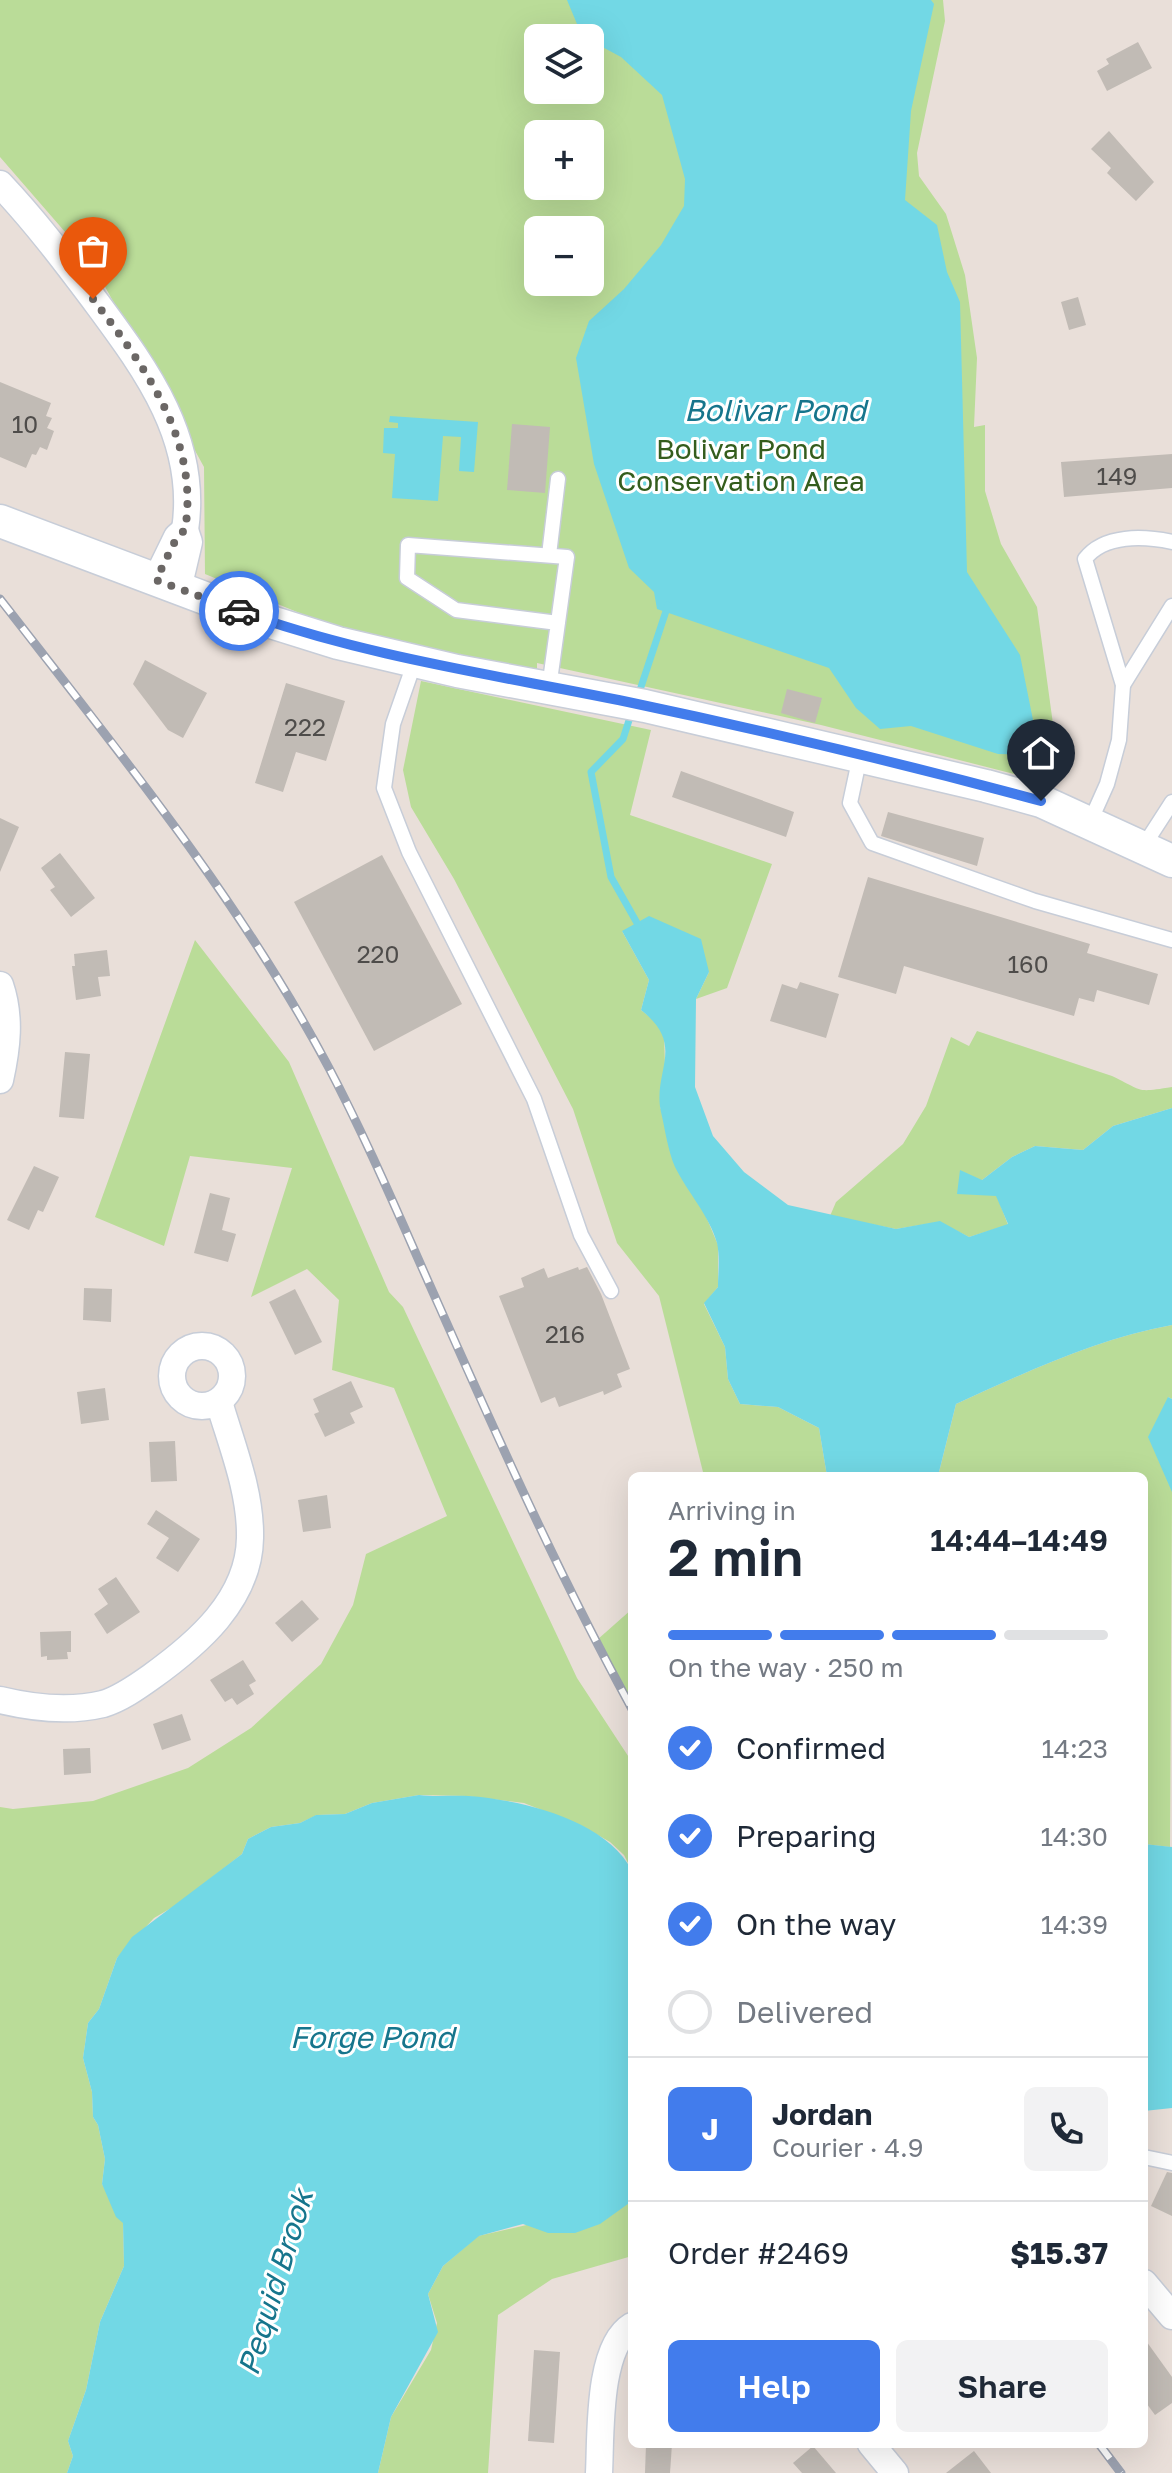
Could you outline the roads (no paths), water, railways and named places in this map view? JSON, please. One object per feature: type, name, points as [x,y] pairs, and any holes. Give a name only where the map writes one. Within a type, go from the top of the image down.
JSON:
[{"type":"street","points":[[0,184],[38,224],[148,373],[175,433],[187,472],[185,530],[189,542],[167,584]]},
{"type":"street","points":[[0,521],[167,584],[338,643],[636,704],[1041,801],[1172,861]]},
{"type":"street","points":[[0,985],[8,1042],[0,1080]]},
{"type":"street","points":[[0,1700],[28,1707],[65,1709],[104,1703],[132,1690],[186,1652],[219,1618],[245,1569],[250,1540],[248,1500],[219,1402]]},
{"type":"street","points":[[1148,2288],[1172,2316]]},
{"type":"street","points":[[599,2473],[607,2363],[628,2328]]},
{"type":"street","points":[[874,2448],[895,2473]]},
{"type":"lane","points":[[549,555],[558,479]]},
{"type":"lane","points":[[1090,822],[1107,784],[1119,740],[1123,685],[1085,559],[1092,550],[1109,541],[1156,538],[1172,542]]},
{"type":"lane","points":[[549,688],[558,623],[567,557],[408,545],[407,578],[456,610],[558,623]]},
{"type":"lane","points":[[1123,685],[1172,606]]},
{"type":"lane","points":[[415,661],[393,724],[384,788],[409,852],[534,1099],[581,1235],[611,1291]]},
{"type":"lane","points":[[860,756],[850,803],[872,843],[1035,901],[1172,940]]},
{"type":"lane","points":[[1143,848],[1172,802]]},
{"type":"lane","points":[[1148,2158],[1172,2163]]},
{"type":"water","name":"Bolivar Pond","points":[[567,0],[931,0],[934,4],[911,111],[905,200],[937,225],[947,272],[960,302],[967,572],[1020,655],[1036,735],[1032,755],[998,754],[911,726],[880,729],[856,708],[829,668],[657,609],[654,592],[629,568],[594,464],[576,358],[589,321],[624,289],[661,245],[684,206],[685,179],[662,95],[621,57],[604,48],[604,24],[577,24]]},
{"type":"water","points":[[390,416],[478,422],[474,472],[459,471],[461,437],[443,436],[438,501],[392,498],[395,454],[383,453],[384,428],[398,428],[398,423],[389,422]]},
{"type":"water","points":[[649,916],[701,939],[709,972],[696,999],[695,1087],[713,1136],[744,1172],[788,1205],[896,1229],[940,1221],[969,1237],[1008,1224],[996,1196],[957,1194],[960,1170],[982,1180],[1012,1157],[1035,1146],[1083,1150],[1113,1126],[1172,1108],[1172,1325],[1089,1348],[956,1404],[939,1472],[826,1472],[819,1428],[778,1407],[740,1404],[728,1379],[725,1347],[704,1303],[718,1287],[717,1243],[670,1154],[659,1097],[665,1047],[655,1023],[641,1010],[649,980],[622,931]]},
{"type":"water","points":[[1168,1397],[1172,1399],[1172,1492],[1148,1437]]},
{"type":"water","name":"Forge Pond","points":[[419,1795],[469,1796],[513,1802],[583,1826],[603,1838],[628,1865],[628,2204],[600,2224],[575,2233],[548,2233],[523,2224],[479,2236],[443,2266],[428,2294],[438,2332],[391,2417],[378,2473],[67,2473],[73,2456],[68,2441],[86,2390],[100,2322],[124,2266],[123,2223],[116,2217],[102,2184],[105,2159],[98,2125],[93,2117],[92,2092],[83,2058],[88,2023],[99,2009],[117,1958],[132,1937],[242,1854],[248,1839],[271,1827],[300,1823],[316,1815],[345,1814],[372,1803]]},
{"type":"water","points":[[1148,1844],[1172,1847],[1172,2108],[1148,2111]]},
{"type":"waterway","points":[[638,696],[668,605]]},
{"type":"waterway","points":[[632,711],[623,739],[591,772],[611,877],[641,930]]},
{"type":"railway","points":[[0,599],[175,826],[294,1005],[359,1127],[532,1510],[628,1701]]},
{"type":"railway","points":[[1102,2448],[1121,2473]]},
{"type":"park label","name":"Bolivar Pond Conservation Area","points":[[741,464]]},
{"type":"water label","name":"Pequid Brook","points":[[275,2282]]}]
